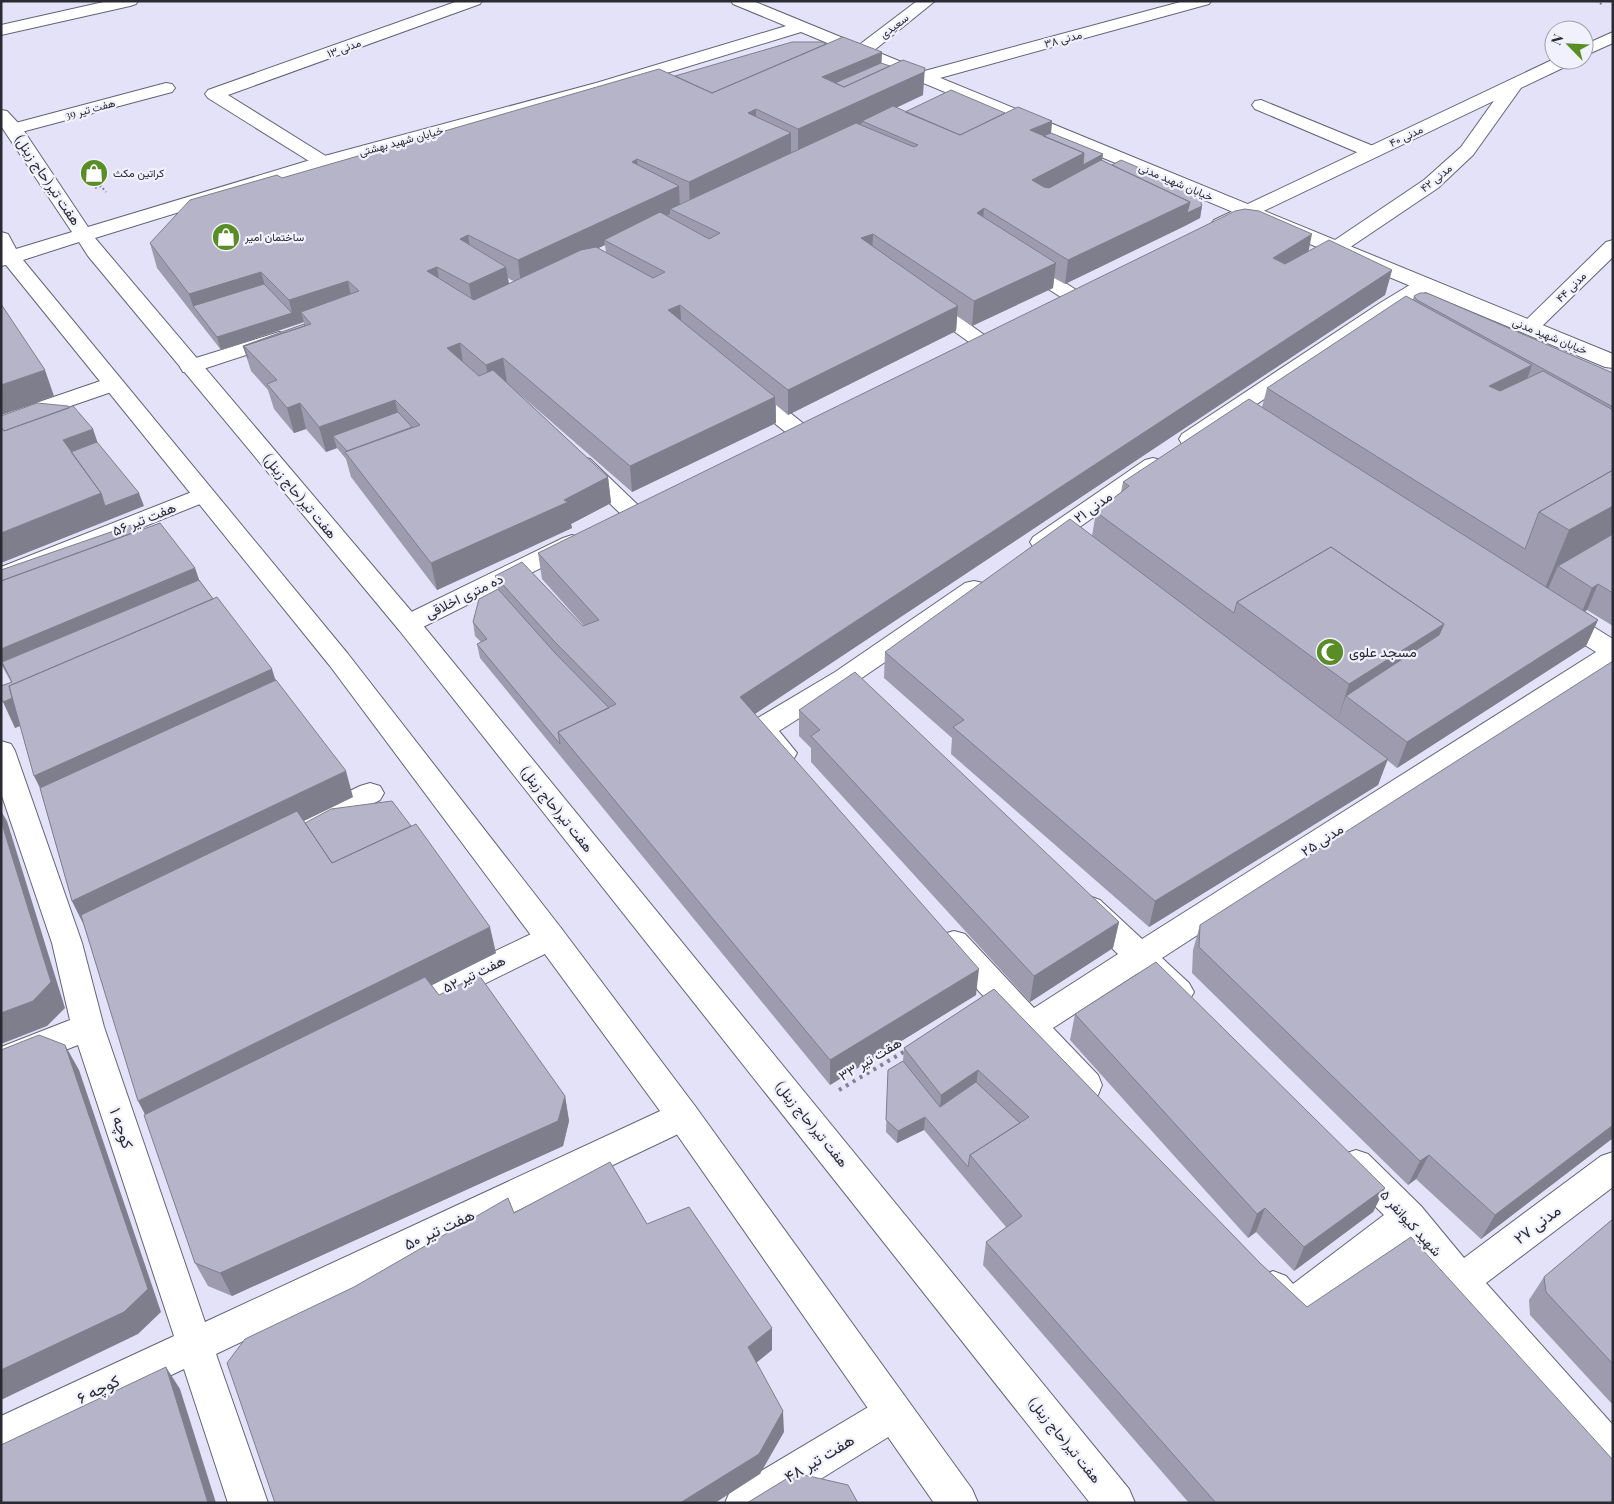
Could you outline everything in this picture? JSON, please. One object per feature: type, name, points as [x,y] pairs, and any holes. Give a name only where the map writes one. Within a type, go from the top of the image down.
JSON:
[{"type":"street","points":[[1,30],[130,1]]},
{"type":"street","name":"مدنی ۱۳","points":[[323,162],[214,94],[474,1]]},
{"type":"street","name":"خیابان شهید مدنی","points":[[739,1],[955,90],[1118,165],[1247,211],[1613,362]]},
{"type":"street","name":"سعیدی","points":[[861,52],[928,1]]},
{"type":"street","name":"مدنی ۳۸","points":[[923,77],[1203,1]]},
{"type":"street","name":"خیابان شهید بهشتی","points":[[4,251],[83,233],[323,162],[602,86],[801,27]]},
{"type":"street","points":[[1594,46],[1613,37]]},
{"type":"street","name":"مدنی ۴۰","points":[[1247,211],[1545,70]]},
{"type":"street","name":"مدنی ۴۲","points":[[1314,261],[1431,184],[1467,151],[1514,85]]},
{"type":"street","name":"هفت تیر 39","points":[[8,122],[166,88]]},
{"type":"street","points":[[937,99],[955,90]]},
{"type":"street","points":[[1261,105],[1372,152]]},
{"type":"street","name":"هفت تیر(حاج زینل)","points":[[8,122],[95,252],[408,624],[1115,1503]]},
{"type":"street","points":[[1204,233],[1247,211]]},
{"type":"street","name":"مدنی ۴۴","points":[[1530,328],[1613,246]]},
{"type":"street","points":[[4,251],[339,660],[550,937],[683,1116],[958,1503]]},
{"type":"street","points":[[1003,252],[1075,297]]},
{"type":"street","name":"مدنی ۲۱","points":[[1025,554],[1066,537],[1233,409],[1396,312],[1424,284]]},
{"type":"street","points":[[912,293],[983,343]]},
{"type":"street","points":[[191,367],[295,333]]},
{"type":"street","points":[[733,378],[801,433]]},
{"type":"street","points":[[1,423],[112,384]]},
{"type":"street","points":[[1233,409],[1258,425]]},
{"type":"street","points":[[564,447],[633,513]]},
{"type":"street","name":"هفت تیر ۵۶","points":[[1,576],[202,495]]},
{"type":"street","name":"ده متری اخلاقی","points":[[408,624],[588,535]]},
{"type":"street","points":[[517,570],[537,590]]},
{"type":"street","points":[[801,773],[761,729],[855,688],[992,576]]},
{"type":"street","points":[[1538,604],[1613,653]]},
{"type":"street","name":"مدنی ۲۵","points":[[1032,1026],[1141,956],[1394,782],[1613,653]]},
{"type":"street","name":"کوچه ۱","points":[[5,772],[80,937],[88,1027],[141,1137],[196,1343],[248,1503]]},
{"type":"street","points":[[281,837],[370,793]]},
{"type":"street","points":[[1068,888],[1197,1011]]},
{"type":"street","points":[[934,921],[1000,995],[1032,1026],[1104,1105]]},
{"type":"street","name":"هفت تیر ۵۲","points":[[374,1023],[550,937]]},
{"type":"street","points":[[1,1061],[88,1027]]},
{"type":"street","name":"هفت تیر ۵۰","points":[[196,1343],[683,1116]]},
{"type":"street","name":"شهید کیوانفر ۵","points":[[1339,1148],[1409,1217],[1461,1281],[1613,1454]]},
{"type":"street","name":"مدنی ۲۷","points":[[1461,1281],[1613,1167]]},
{"type":"street","points":[[1251,1264],[1290,1308],[1409,1217]]},
{"type":"street","name":"کوچه ۶","points":[[1,1436],[196,1343]]},
{"type":"street","name":"هفت تیر ۴۸","points":[[745,1503],[893,1413]]},
{"type":"path","name":"هقت تیر ۳۳","points":[[802,1112],[914,1046]]},
{"type":"building","points":[[843,37],[882,52],[822,77],[844,87],[903,60],[925,68],[924,72],[798,129],[756,109],[748,113],[791,133],[689,182],[637,159],[632,162],[679,186],[518,260],[468,235],[460,239],[506,267],[469,284],[437,267],[427,271],[474,300],[581,250],[596,247],[653,278],[665,272],[604,240],[660,212],[709,239],[720,233],[670,209],[856,123],[914,147],[918,145],[862,121],[893,106],[960,135],[1018,107],[1052,121],[1030,130],[1084,153],[1032,180],[1044,187],[1049,188],[1101,160],[1190,202],[1068,260],[984,208],[977,213],[1056,263],[974,301],[873,234],[861,238],[958,306],[788,390],[680,305],[668,310],[775,397],[630,466],[503,358],[486,365],[460,343],[447,348],[479,376],[493,370],[608,477],[564,500],[568,502],[431,563],[345,452],[420,425],[395,400],[319,427],[300,403],[287,408],[267,384],[277,380],[244,346],[311,324],[301,312],[359,291],[348,281],[289,300],[261,272],[189,294],[150,243],[190,200],[277,175],[282,178],[659,69],[712,93]]},
{"type":"building","points":[[792,42],[822,42],[826,44],[712,93],[675,76]]},
{"type":"building","points":[[881,63],[890,66],[844,87],[835,83]]},
{"type":"building","points":[[951,90],[1005,113],[960,135],[905,112]]},
{"type":"building","points":[[1051,133],[1103,154],[1083,165],[1084,153],[1043,136]]},
{"type":"building","points":[[1121,160],[1198,193],[1202,206],[1187,213],[1190,202],[1112,165]]},
{"type":"building","points":[[1245,209],[1259,211],[1312,234],[1273,258],[1285,264],[1329,240],[1392,270],[740,697],[979,969],[830,1060],[558,732],[616,704],[553,640],[495,576],[522,562],[583,626],[599,620],[538,553],[1235,211]]},
{"type":"building","points":[[264,284],[292,313],[217,337],[193,306]]},
{"type":"building","points":[[1420,293],[1427,293],[1613,373],[1613,407],[1417,300],[1414,296]]},
{"type":"building","points":[[1406,296],[1532,365],[1489,386],[1500,391],[1543,371],[1613,410],[1613,470],[1539,512],[1525,549],[1267,388]]},
{"type":"building","points":[[1,304],[45,370],[1,385]]},
{"type":"building","points":[[304,324],[305,326],[244,346],[248,358],[243,346]]},
{"type":"building","points":[[1249,399],[1598,620],[1407,742],[1346,696],[1439,635],[1444,624],[1331,547],[1237,602],[1234,613],[1096,512],[1129,486],[1123,482]]},
{"type":"building","points":[[37,403],[68,406],[69,408],[4,431],[1,427],[1,416]]},
{"type":"building","points":[[73,406],[93,429],[63,440],[101,493],[1,533],[1,427],[4,431]]},
{"type":"building","points":[[398,412],[412,427],[347,451],[333,436]]},
{"type":"building","points":[[97,442],[139,493],[105,506],[101,493],[71,452]]},
{"type":"building","points":[[1613,470],[1613,506],[1569,530],[1539,512]]},
{"type":"building","points":[[1070,519],[1388,759],[1155,901],[953,727],[964,720],[885,652]]},
{"type":"building","points":[[160,523],[195,568],[1,649],[1,581]]},
{"type":"building","points":[[134,524],[140,530],[1,581],[1,570]]},
{"type":"building","points":[[1613,534],[1613,593],[1598,584],[1592,588],[1558,566]]},
{"type":"building","points":[[1331,547],[1444,624],[1349,684],[1237,602]]},
{"type":"building","points":[[199,580],[213,599],[9,686],[12,698],[3,702],[1,699],[1,686],[12,682],[2,662]]},
{"type":"building","points":[[498,589],[555,653],[609,708],[558,732],[560,744],[477,644],[487,639],[473,622],[479,599]]},
{"type":"building","points":[[217,597],[272,669],[34,776],[9,686]]},
{"type":"building","points":[[1613,661],[1613,1125],[1495,1215],[1429,1155],[1420,1161],[1199,947],[1200,925]]},
{"type":"building","points":[[855,672],[1119,922],[1034,976],[811,736],[820,730],[799,710]]},
{"type":"building","points":[[276,680],[346,771],[72,901],[40,788]]},
{"type":"building","points":[[392,801],[411,826],[332,863],[305,823],[331,809]]},
{"type":"building","points":[[297,811],[332,863],[416,824],[490,927],[138,1101],[81,915]]},
{"type":"building","points":[[1,821],[51,982],[33,1001],[1,1013]]},
{"type":"building","points":[[1156,962],[1385,1188],[1304,1247],[1265,1208],[1257,1214],[1075,1014]]},
{"type":"building","points":[[479,975],[565,1096],[558,1121],[220,1273],[195,1263],[144,1115],[425,977],[439,995]]},
{"type":"building","points":[[994,989],[1261,1264],[1307,1307],[1411,1237],[1613,1460],[1613,1503],[1216,1503],[986,1242],[1022,1216],[970,1155],[1029,1117],[978,1070],[941,1095],[904,1048]]},
{"type":"building","points":[[39,1035],[65,1045],[148,1289],[124,1312],[1,1370],[1,1050]]},
{"type":"building","points":[[903,1061],[940,1107],[976,1082],[1020,1123],[970,1155],[968,1167],[925,1117],[898,1131],[886,1120],[888,1070]]},
{"type":"building","points":[[610,1162],[647,1224],[689,1207],[772,1328],[748,1347],[783,1411],[759,1454],[680,1503],[275,1503],[227,1363],[245,1339],[354,1287],[508,1198],[514,1213]]},
{"type":"building","points":[[1613,1219],[1613,1364],[1546,1292],[1544,1277]]},
{"type":"building","points":[[166,1367],[208,1503],[1,1503],[1,1445]]},
{"type":"building","points":[[796,1473],[848,1485],[858,1503],[747,1503]]},
{"type":"place","name":"کراتین مکث","points":[[94,173]]},
{"type":"place","name":"ساختمان امیر","points":[[226,237]]},
{"type":"place","name":"مسجد علوی","points":[[1330,652]]}]
